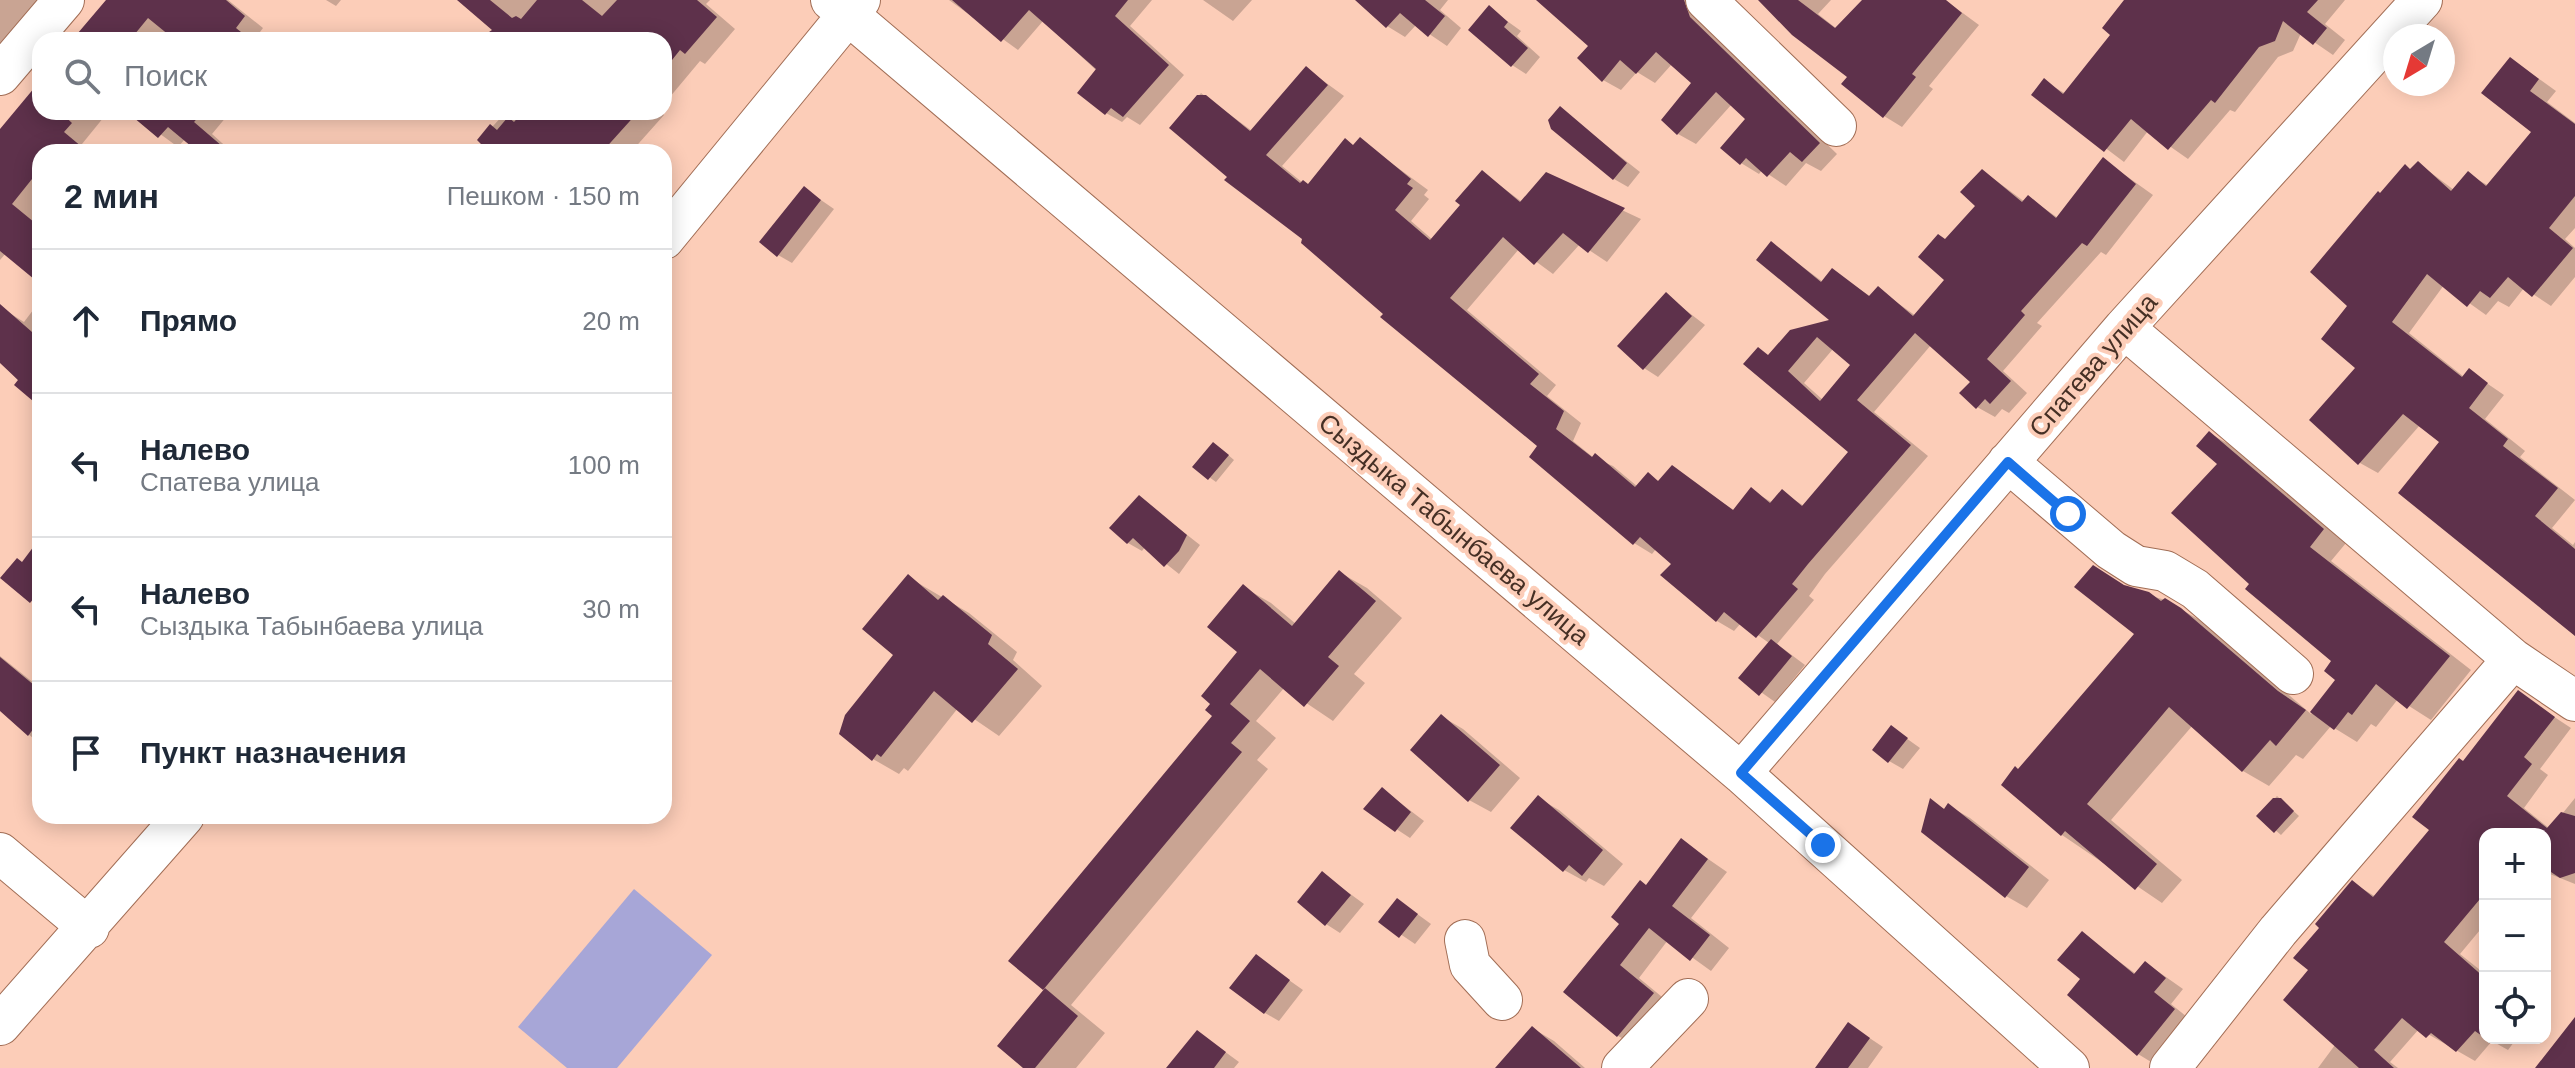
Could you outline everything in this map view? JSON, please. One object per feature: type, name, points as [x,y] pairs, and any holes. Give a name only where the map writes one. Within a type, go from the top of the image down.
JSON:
[{"type":"street","points":[[37,32],[64,0]]},
{"type":"street","points":[[1706,0],[1836,126]]},
{"type":"street","name":"Спатева улица","points":[[1741,773],[2124,328],[2422,0]]},
{"type":"street","points":[[672,229],[846,5]]},
{"type":"street","name":"Сыздыка Табынбаева улица","points":[[846,5],[1741,773],[2069,1068]]},
{"type":"street","points":[[0,75],[32,38]]},
{"type":"street","points":[[2124,328],[2513,659],[2575,701]]},
{"type":"street","points":[[2008,462],[2111,550],[2136,566],[2165,571],[2195,589],[2293,674]]},
{"type":"street","points":[[2170,1068],[2278,931],[2513,659]]},
{"type":"street","points":[[0,1025],[89,928],[177,824]]},
{"type":"street","points":[[0,853],[89,928]]},
{"type":"street","points":[[1465,940],[1470,965],[1502,1000]]},
{"type":"street","points":[[1622,1068],[1688,999]]},
{"type":"shaded area","points":[[634,889],[712,955],[617,1068],[567,1068],[518,1027]]},
{"type":"building","points":[[106,0],[226,0],[245,16],[236,28],[241,32],[165,32],[148,18],[137,32],[79,32]]},
{"type":"building","points":[[457,0],[490,0],[512,18],[516,16],[521,19],[537,0],[582,0],[602,16],[617,0],[697,0],[717,17],[685,54],[680,50],[672,60],[672,32],[489,32],[492,30]]},
{"type":"building","points":[[952,0],[1128,0],[1115,16],[1169,65],[1123,117],[1111,108],[1105,115],[1077,93],[1096,69],[1029,10],[1001,42]]},
{"type":"building","points":[[1355,0],[1425,0],[1445,16],[1428,37],[1400,13],[1386,28]]},
{"type":"building","points":[[1536,0],[1684,0],[1690,17],[1820,143],[1802,162],[1790,152],[1767,177],[1746,158],[1740,165],[1720,148],[1745,119],[1716,92],[1677,135],[1661,120],[1691,83],[1656,52],[1636,74],[1620,60],[1602,82],[1577,58],[1588,46]]},
{"type":"building","points":[[1758,0],[1798,0],[1835,28],[1862,0],[1946,0],[1962,13],[1912,74],[1916,77],[1883,118],[1841,84],[1847,77],[1792,35]]},
{"type":"building","points":[[2124,0],[2318,0],[2307,12],[2327,28],[2313,45],[2283,21],[2275,41],[2259,47],[2215,103],[2211,100],[2168,150],[2131,119],[2104,152],[2031,95],[2044,78],[2063,94],[2110,35],[2102,28]]},
{"type":"building","points":[[1489,5],[1508,22],[1504,27],[1528,48],[1511,67],[1468,30]]},
{"type":"building","points":[[2510,57],[2539,79],[2530,91],[2575,124],[2575,196],[2549,228],[2573,248],[2532,297],[2508,277],[2490,298],[2480,291],[2467,307],[2427,274],[2392,322],[2462,377],[2469,368],[2488,383],[2469,408],[2508,439],[2503,446],[2558,488],[2535,516],[2575,549],[2575,636],[2398,493],[2439,442],[2403,414],[2358,465],[2309,420],[2355,368],[2321,339],[2347,306],[2310,272],[2378,191],[2380,193],[2405,164],[2410,169],[2418,161],[2451,191],[2468,171],[2486,186],[2531,132],[2481,93]]},
{"type":"building","points":[[1306,66],[1328,85],[1266,155],[1300,183],[1303,180],[1308,184],[1345,138],[1353,145],[1360,137],[1411,179],[1407,184],[1413,188],[1395,210],[1430,240],[1460,205],[1455,201],[1482,170],[1520,202],[1546,172],[1625,208],[1588,253],[1563,233],[1534,265],[1503,237],[1450,298],[1539,374],[1530,384],[1564,411],[1556,429],[1592,457],[1595,453],[1635,487],[1648,472],[1658,481],[1672,465],[1733,510],[1751,487],[1770,503],[1782,489],[1802,506],[1848,452],[1743,364],[1758,347],[1768,355],[1790,330],[1829,320],[1756,260],[1771,241],[1821,282],[1832,268],[1869,296],[1878,286],[1913,316],[1944,280],[1918,257],[1938,234],[1945,239],[1975,206],[1960,192],[1982,169],[2022,202],[2028,195],[2056,218],[2103,157],[2136,184],[2087,246],[2082,243],[2021,311],[2025,315],[1987,359],[2011,381],[1990,404],[1985,399],[1976,409],[1959,393],[1970,382],[1915,333],[1857,400],[1911,445],[1808,564],[1792,584],[1798,589],[1756,638],[1724,612],[1716,622],[1660,575],[1671,564],[1640,537],[1633,545],[1529,457],[1537,446],[1380,317],[1383,314],[1301,243],[1302,239],[1224,180],[1227,177],[1169,128],[1197,95],[1206,95],[1250,131]],"holes":[[[1817,337],[1850,365],[1820,401],[1788,371]]]},
{"type":"building","points":[[32,91],[32,120],[69,120],[72,123],[64,132],[78,144],[32,144],[32,179],[12,204],[32,220],[32,277],[0,251],[0,129]]},
{"type":"building","points":[[1560,106],[1627,163],[1613,180],[1551,129],[1548,120]]},
{"type":"building","points":[[137,120],[196,120],[194,122],[220,144],[188,144],[168,127],[158,138]]},
{"type":"building","points":[[505,120],[631,120],[609,144],[481,144],[477,140],[490,124],[497,130]]},
{"type":"building","points":[[804,186],[821,200],[777,257],[759,242]]},
{"type":"building","points":[[1666,292],[1692,316],[1643,370],[1617,346]]},
{"type":"building","points":[[0,304],[32,332],[32,400],[14,385],[18,380],[0,363]]},
{"type":"building","points":[[2209,431],[2324,529],[2310,547],[2450,656],[2407,709],[2376,684],[2352,715],[2348,712],[2334,730],[2310,712],[2335,680],[2324,671],[2331,661],[2245,589],[2249,584],[2171,513],[2217,464],[2196,446]]},
{"type":"building","points":[[1213,442],[1229,455],[1208,480],[1192,467]]},
{"type":"building","points":[[1139,495],[1187,535],[1179,551],[1164,567],[1133,538],[1127,544],[1109,528]]},
{"type":"building","points":[[32,549],[30,603],[0,578],[17,558],[22,562]]},
{"type":"building","points":[[2093,565],[2124,585],[2149,592],[2161,601],[2165,598],[2181,608],[2278,691],[2306,710],[2276,746],[2270,740],[2242,772],[2169,707],[2087,804],[2157,864],[2135,890],[2065,831],[2061,836],[2001,785],[2134,634],[2074,587]]},
{"type":"building","points":[[1339,570],[1376,601],[1328,657],[1339,666],[1304,707],[1260,669],[1230,704],[1250,721],[1231,743],[1242,752],[1043,990],[1008,961],[1212,716],[1205,710],[1210,704],[1201,696],[1237,652],[1207,627],[1243,584],[1292,626]]},
{"type":"building","points":[[908,574],[938,600],[943,595],[992,635],[988,644],[1018,669],[972,723],[934,691],[881,757],[877,754],[872,761],[839,734],[845,715],[893,655],[862,629]]},
{"type":"building","points":[[1771,639],[1792,656],[1759,696],[1738,678]]},
{"type":"building","points":[[0,657],[32,683],[32,731],[28,736],[0,711]]},
{"type":"building","points":[[2518,690],[2555,717],[2524,757],[2532,764],[2507,796],[2547,828],[2479,828],[2479,900],[2444,942],[2479,973],[2479,1034],[2475,1031],[2456,1052],[2431,1033],[2426,1038],[2402,1018],[2374,1050],[2394,1068],[2359,1068],[2283,1000],[2308,970],[2293,958],[2319,928],[2315,924],[2352,880],[2373,897],[2429,830],[2412,817],[2459,758],[2463,761]]},
{"type":"building","points":[[1441,714],[1500,765],[1468,802],[1410,750]]},
{"type":"building","points":[[1891,725],[1908,738],[1888,763],[1872,750]]},
{"type":"building","points":[[1382,787],[1411,812],[1395,832],[1363,809]]},
{"type":"building","points":[[1538,795],[1603,850],[1582,876],[1569,865],[1563,872],[1510,828]]},
{"type":"building","points":[[1930,798],[1944,809],[1948,803],[2029,867],[2005,898],[1921,832]]},
{"type":"building","points":[[2273,798],[2281,798],[2294,811],[2274,833],[2256,816]]},
{"type":"building","points":[[2561,812],[2575,816],[2575,873],[2560,878],[2551,872],[2551,828],[2547,828]]},
{"type":"building","points":[[1681,838],[1708,859],[1672,906],[1710,935],[1690,961],[1649,928],[1620,965],[1654,993],[1617,1037],[1563,992],[1619,924],[1611,917],[1640,880],[1646,885]]},
{"type":"building","points":[[1322,871],[1351,895],[1325,926],[1297,902]]},
{"type":"building","points":[[1397,898],[1418,914],[1399,938],[1378,922]]},
{"type":"building","points":[[2082,931],[2134,974],[2145,961],[2166,978],[2154,992],[2175,1009],[2137,1056],[2067,995],[2080,979],[2057,960]]},
{"type":"building","points":[[1256,954],[1290,980],[1264,1014],[1229,988]]},
{"type":"building","points":[[1045,988],[1078,1016],[1035,1068],[1023,1068],[997,1046]]},
{"type":"building","points":[[2575,1017],[2575,1068],[2535,1068]]},
{"type":"building","points":[[1848,1022],[1870,1038],[1848,1068],[1815,1068]]},
{"type":"building","points":[[1532,1026],[1581,1068],[1495,1068]]},
{"type":"building","points":[[1197,1030],[1226,1052],[1214,1068],[1166,1068]]},
{"type":"route","points":[[1823,845],[1741,773],[2008,462],[2068,514]]}]
